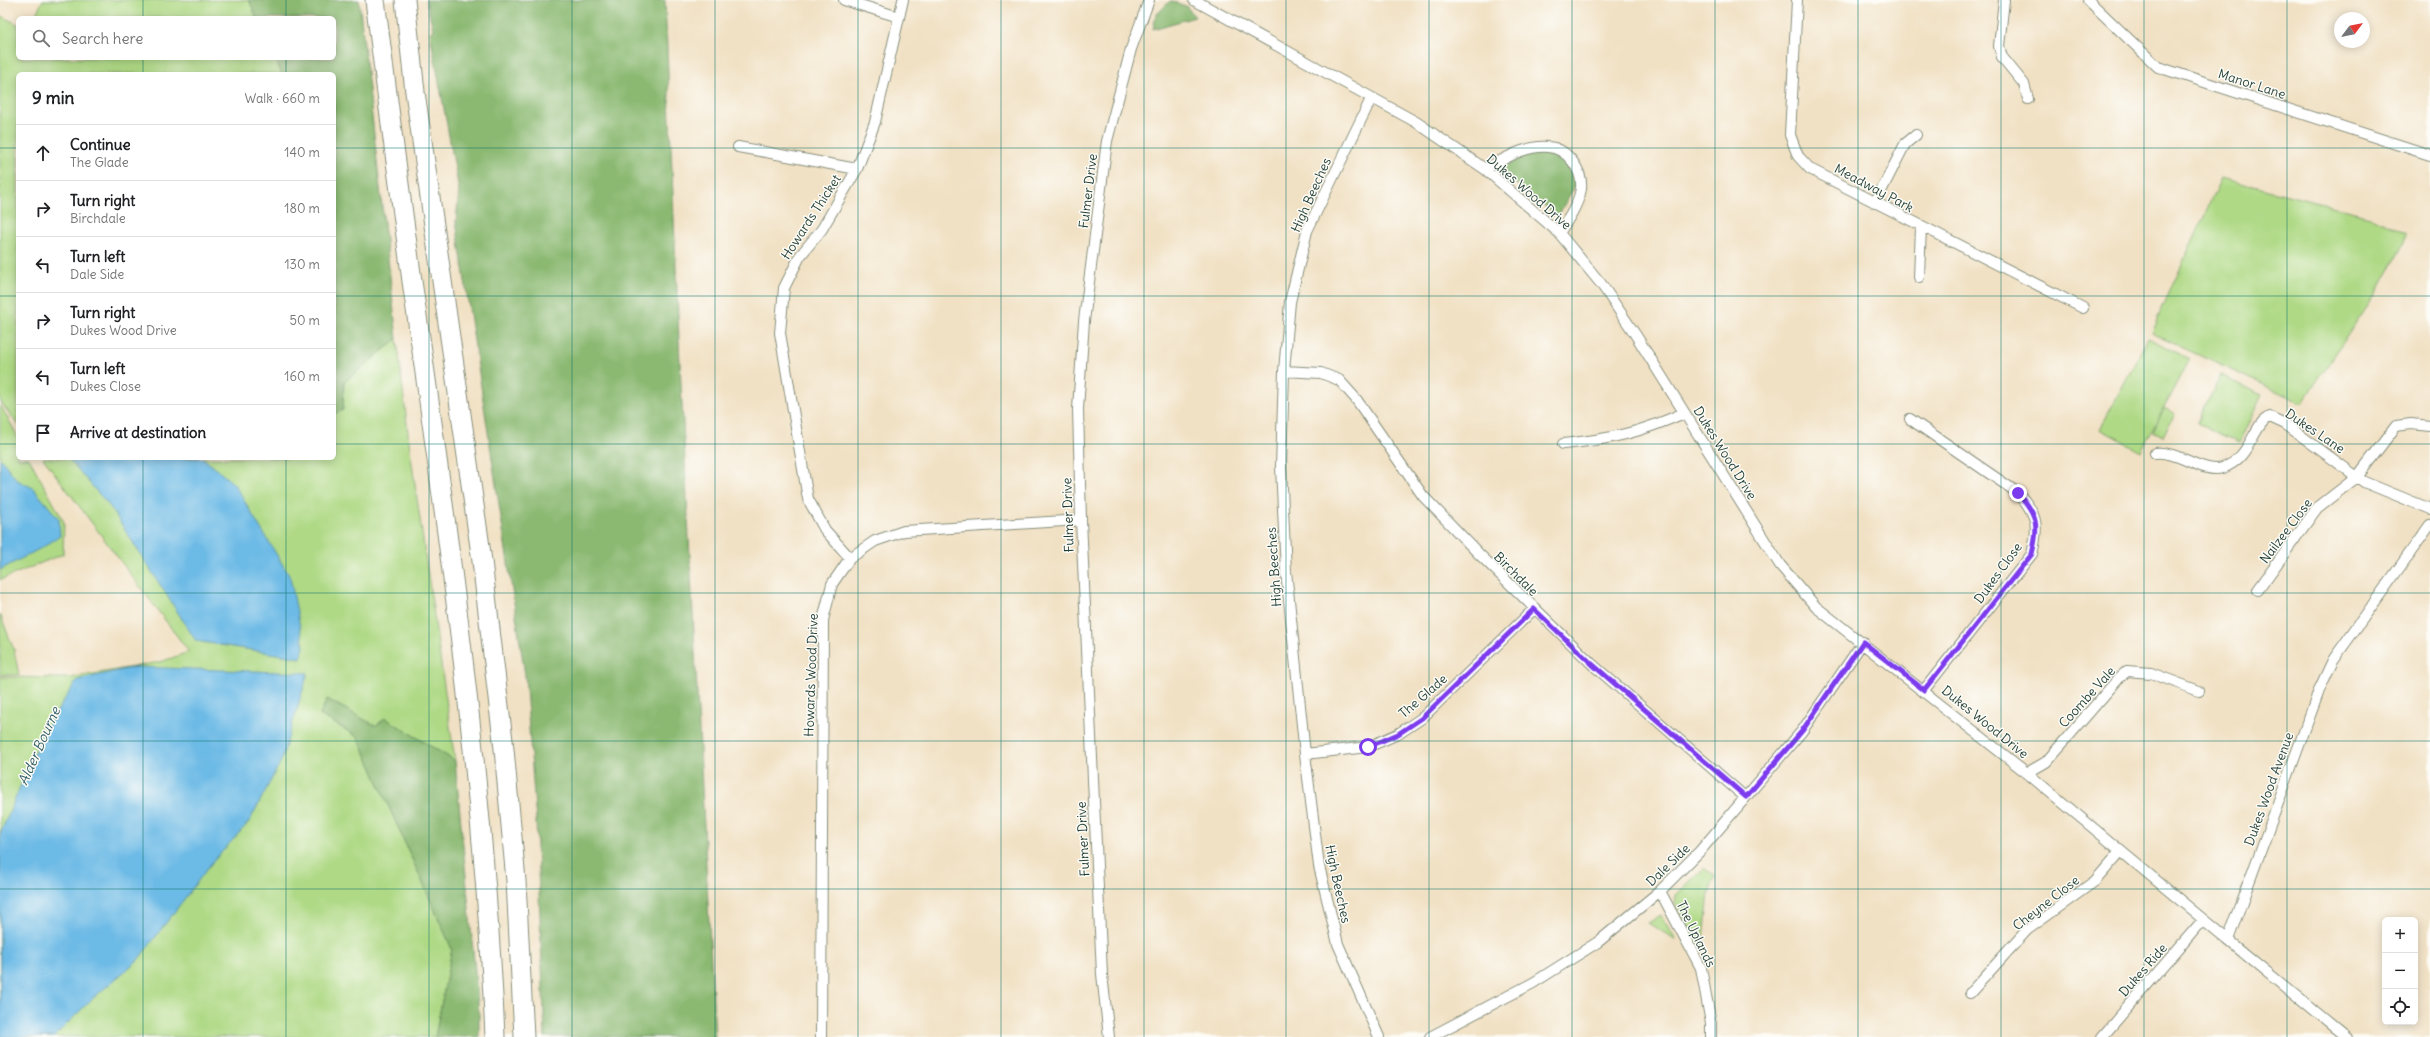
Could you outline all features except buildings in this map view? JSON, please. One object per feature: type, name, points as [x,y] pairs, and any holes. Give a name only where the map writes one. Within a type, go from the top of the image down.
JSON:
[{"type":"highway","points":[[375,0],[467,683],[483,838],[495,1037]]},
{"type":"highway","points":[[405,0],[415,92],[482,561],[504,749],[516,881],[524,1037]]},
{"type":"street","points":[[844,0],[898,17]]},
{"type":"street","name":"Howards Thicket","points":[[850,558],[825,530],[808,499],[780,333],[784,288],[800,256],[822,229],[857,169],[875,122],[902,0]]},
{"type":"street","name":"Fulmer Drive","points":[[1109,1037],[1102,974],[1081,520],[1078,410],[1084,321],[1107,141],[1131,49],[1149,0]]},
{"type":"street","name":"Dukes Wood Drive","points":[[1194,0],[1370,99],[1416,122],[1485,169],[1559,232],[1606,291],[1780,565],[1816,607],[1863,642],[2027,772],[2228,940]]},
{"type":"street","name":"Meadway Park","points":[[1797,0],[1790,135],[1798,156],[1810,169],[1921,227],[2083,308]]},
{"type":"street","points":[[2004,0],[1999,46],[2002,57],[2024,84],[2028,99]]},
{"type":"street","name":"Manor Lane","points":[[2088,0],[2158,67],[2430,155]]},
{"type":"street","name":"High Beeches","points":[[1370,99],[1307,231],[1290,302],[1284,371],[1281,467],[1286,571],[1305,754],[1319,866],[1338,944],[1379,1037]]},
{"type":"street","points":[[1875,203],[1905,144],[1916,135]]},
{"type":"street","points":[[738,147],[857,169]]},
{"type":"street","points":[[1485,169],[1532,148],[1549,147],[1561,150],[1571,157],[1577,170],[1581,188],[1571,216],[1559,232]]},
{"type":"street","points":[[1919,278],[1921,227]]},
{"type":"street","name":"Birchdale","points":[[1284,371],[1321,373],[1338,380],[1356,399],[1423,496],[1534,609],[1592,664],[1746,797]]},
{"type":"street","points":[[1563,444],[1608,440],[1647,429],[1684,413]]},
{"type":"street","name":"Dukes Lane","points":[[2155,453],[2169,454],[2214,470],[2222,468],[2230,465],[2243,455],[2261,422],[2270,418],[2285,424],[2357,477],[2430,508]]},
{"type":"street","name":"Dukes Close","points":[[1910,419],[2018,493],[2032,509],[2037,531],[2032,554],[1924,690]]},
{"type":"street","name":"Nailzee Close","points":[[2258,590],[2317,508],[2357,477],[2396,426],[2411,424],[2430,426]]},
{"type":"street","name":"Howards Wood Drive","points":[[821,1037],[823,620],[832,584],[850,558],[875,541],[904,531],[1081,520]]},
{"type":"street","name":"Dukes Wood Avenue","points":[[2228,940],[2320,688],[2333,660],[2430,525]]},
{"type":"street","name":"The Glade","points":[[1305,754],[1368,747],[1398,734],[1422,718],[1534,609]]},
{"type":"street","name":"Dale Side","points":[[1430,1037],[1533,983],[1598,942],[1660,891],[1700,851],[1802,731],[1863,642]]},
{"type":"street","name":"Coombe Vale","points":[[2027,772],[2046,762],[2119,678],[2127,671],[2151,673],[2199,691]]},
{"type":"street","name":"Cheyne Close","points":[[1970,993],[2027,930],[2095,881],[2121,851]]},
{"type":"street","name":"The Uplands","points":[[1660,891],[1701,968],[1711,1023],[1711,1037]]},
{"type":"street","name":"Dukes Ride","points":[[2102,1037],[2203,920]]},
{"type":"street","points":[[2228,940],[2346,1037]]},
{"type":"green space","points":[[43,0],[249,0],[256,16],[35,16]]},
{"type":"green space","points":[[249,0],[359,0],[397,339],[344,382],[343,410],[336,413],[336,72],[281,72],[276,60],[336,60],[336,16],[256,16]]},
{"type":"green space","points":[[426,0],[665,0],[680,364],[715,1037],[545,1037],[536,822],[525,675],[456,222],[459,190],[430,33],[433,29]]},
{"type":"green space","points":[[1170,1],[1186,6],[1195,17],[1153,29],[1156,15]]},
{"type":"green space","points":[[0,16],[16,23],[16,60],[276,60],[281,72],[16,72],[16,422],[0,401]]},
{"type":"green space","points":[[1540,149],[1564,158],[1578,180],[1558,216],[1499,171],[1503,160]]},
{"type":"green space","points":[[2221,178],[2370,216],[2406,233],[2404,243],[2376,294],[2302,403],[2151,333]]},
{"type":"green space","points":[[2148,338],[2189,359],[2141,451],[2100,429]]},
{"type":"green space","points":[[397,339],[410,450],[455,761],[385,718],[376,726],[327,699],[320,715],[358,737],[452,949],[435,1037],[0,1037],[0,677],[70,678],[160,662],[189,652],[45,460],[336,460],[336,413],[343,410],[344,382]]},
{"type":"green space","points":[[2221,375],[2262,395],[2239,443],[2197,423]]},
{"type":"green space","points":[[0,404],[16,433],[16,460],[30,460],[64,522],[63,554],[0,580]]},
{"type":"green space","points":[[2164,408],[2175,414],[2163,436],[2153,431]]},
{"type":"green space","points":[[0,614],[14,650],[19,675],[0,675]]},
{"type":"green space","points":[[327,699],[376,726],[385,718],[455,761],[479,1013],[479,1037],[435,1037],[452,949],[358,737],[320,715]]},
{"type":"green space","points":[[1704,868],[1715,877],[1709,893],[1703,947],[1699,949],[1675,903],[1676,895]]},
{"type":"green space","points":[[1660,916],[1667,923],[1676,940],[1648,923]]},
{"type":"water","points":[[0,458],[17,480],[33,488],[59,519],[60,536],[0,570]]},
{"type":"water","points":[[70,460],[205,460],[234,484],[290,577],[304,647],[301,658],[196,641],[111,508]]},
{"type":"water","name":"Alder Bourne","points":[[135,667],[308,673],[281,761],[249,822],[210,865],[138,960],[92,999],[54,1037],[0,1037],[0,834],[43,733],[77,680]]},
{"type":"route","points":[[1368,747],[1398,734],[1422,718],[1534,609],[1592,664],[1746,797],[1802,731],[1863,642],[1924,690],[2032,554],[2037,531],[2032,509],[2018,493]]}]
